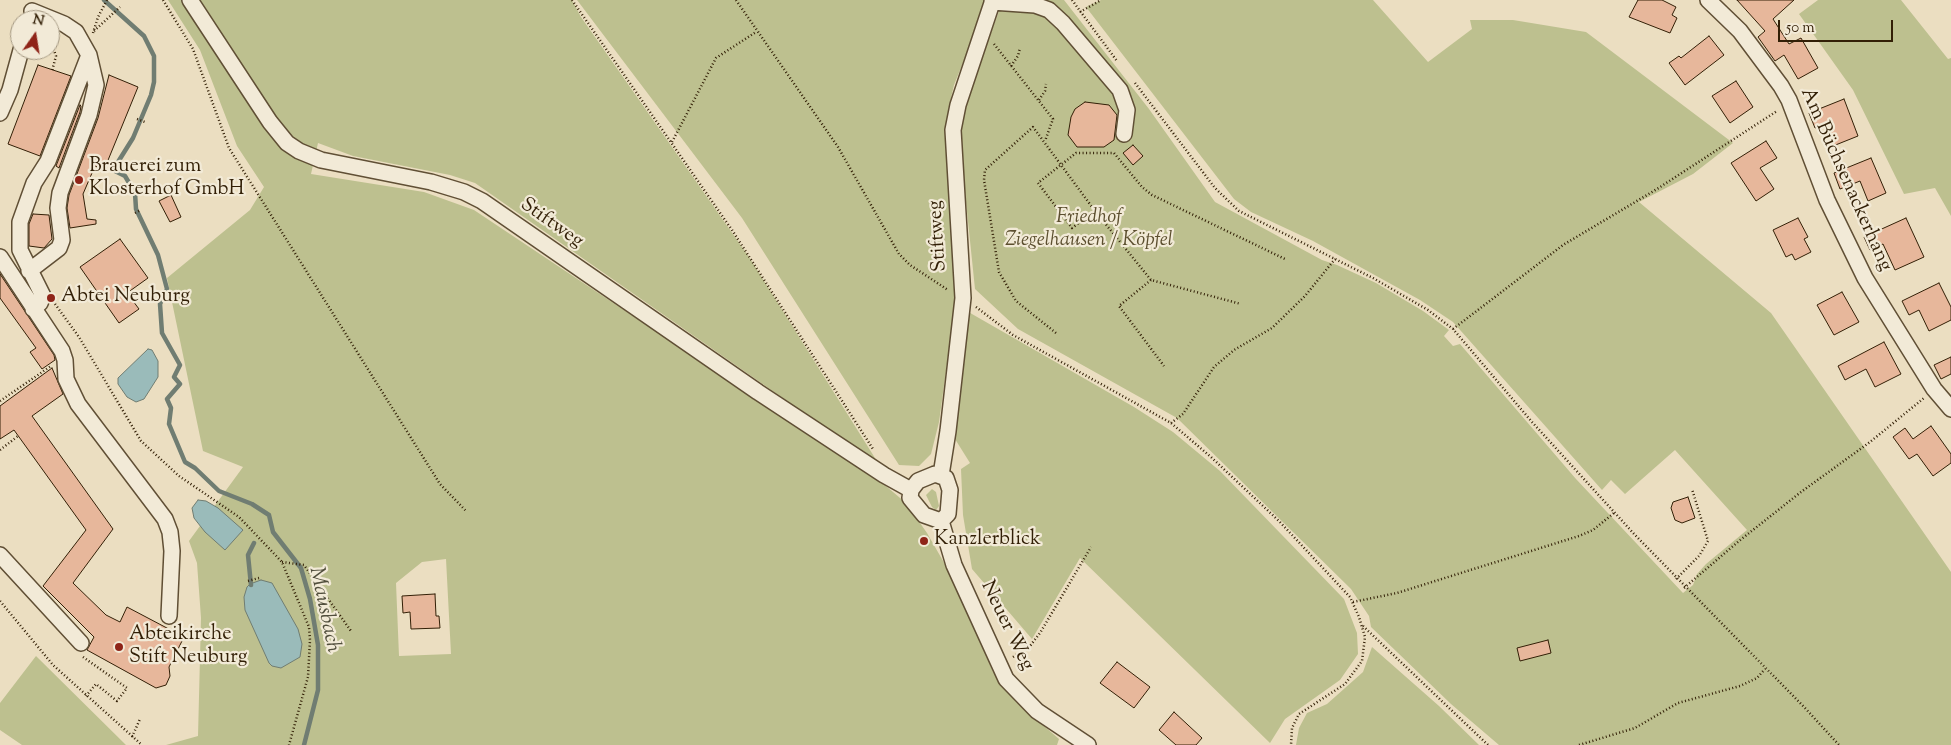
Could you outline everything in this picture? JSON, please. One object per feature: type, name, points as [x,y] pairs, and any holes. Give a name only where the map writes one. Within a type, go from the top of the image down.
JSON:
[{"type":"street","name":"Stiftweg","points":[[190,0],[270,122],[287,144],[322,160],[430,182],[464,192],[482,201],[758,392],[884,475],[912,490]]},
{"type":"street","name":"Am Büchsenackerhang","points":[[1708,0],[1740,31],[1781,86],[1789,100],[1844,237],[1873,293],[1934,390],[1951,409]]},
{"type":"street","name":"Stiftweg","points":[[941,475],[948,431],[962,301],[953,130],[958,105],[993,1]]},
{"type":"street","points":[[993,1],[1035,5],[1048,10],[1063,23],[1120,90],[1127,110],[1124,134]]},
{"type":"street","points":[[28,270],[54,254],[61,244],[58,208],[60,193],[89,115],[94,94],[95,76],[87,50],[71,29],[60,24]]},
{"type":"street","points":[[33,309],[42,300],[40,288],[28,270],[20,250],[20,222],[34,183],[48,161],[87,50]]},
{"type":"street","points":[[0,113],[10,90],[18,60]]},
{"type":"street","points":[[0,257],[62,351],[66,360],[66,379],[78,404],[157,506],[168,525],[172,551],[169,616]]},
{"type":"street","points":[[932,474],[941,475],[948,481],[951,498],[948,514],[941,521],[928,518],[911,501],[912,490],[923,478],[932,474]]},
{"type":"street","name":"Neuer Weg","points":[[941,521],[954,565],[1000,667],[1011,684],[1038,711],[1088,745]]},
{"type":"street","points":[[0,555],[81,643]]},
{"type":"path","points":[[87,50],[107,0]]},
{"type":"path","points":[[163,0],[193,49],[229,148],[440,484],[467,512]]},
{"type":"path","points":[[572,0],[672,142],[779,300],[883,465],[884,475]]},
{"type":"path","points":[[736,0],[756,32],[838,147],[903,259],[962,301],[980,310],[1013,335],[1171,423],[1279,521],[1353,602],[1366,642],[1364,655],[1358,668],[1345,684],[1299,714],[1292,728],[1291,745]]},
{"type":"path","points":[[1072,0],[1123,68]]},
{"type":"path","points":[[1080,12],[1102,0]]},
{"type":"path","points":[[94,32],[120,7]]},
{"type":"path","points":[[672,142],[716,58],[756,32]]},
{"type":"path","points":[[984,32],[1054,119],[1044,142]]},
{"type":"path","points":[[1010,66],[1018,56],[1020,48]]},
{"type":"path","points":[[52,71],[55,60]]},
{"type":"path","points":[[1129,76],[1226,200],[1245,214],[1335,259],[1428,310],[1453,329],[1532,422],[1614,513],[1684,588],[1805,708],[1838,745]]},
{"type":"path","points":[[1039,100],[1045,91],[1046,84]]},
{"type":"path","points":[[1453,329],[1563,245],[1778,111]]},
{"type":"path","points":[[137,119],[144,122]]},
{"type":"path","points":[[1056,333],[1016,301],[999,272],[984,180],[985,170],[1033,127],[1095,211],[1151,280],[1241,304]]},
{"type":"path","points":[[1095,211],[1072,228],[1038,183],[1076,153],[1114,153],[1142,187],[1152,195],[1285,259]]},
{"type":"path","points":[[135,213],[141,210]]},
{"type":"path","points":[[1171,423],[1183,414],[1214,367],[1234,350],[1272,328],[1305,296],[1335,259]]},
{"type":"path","points":[[1151,280],[1119,306],[1164,366]]},
{"type":"path","points":[[40,288],[53,300],[78,337],[141,440],[179,476],[239,517],[282,562],[309,627],[310,640],[308,677],[289,745]]},
{"type":"path","points":[[0,401],[53,364]]},
{"type":"path","points":[[1684,588],[1739,541],[1801,492],[1870,442],[1934,390]]},
{"type":"path","points":[[0,450],[18,436]]},
{"type":"path","points":[[1676,579],[1699,556],[1708,542],[1692,488]]},
{"type":"path","points":[[1353,602],[1397,593],[1579,536],[1593,530],[1614,513]]},
{"type":"path","points":[[1000,667],[1030,646],[1040,634],[1091,547]]},
{"type":"path","points":[[282,562],[300,563],[310,571],[351,631]]},
{"type":"path","points":[[248,580],[259,578]]},
{"type":"path","points":[[0,601],[40,652],[86,696],[142,745]]},
{"type":"path","points":[[1362,625],[1488,745]]},
{"type":"path","points":[[81,643],[80,655],[127,688],[117,701],[96,684],[86,696]]},
{"type":"path","points":[[1579,745],[1635,728],[1678,704],[1740,686],[1757,678],[1766,668]]},
{"type":"path","points":[[132,737],[140,718]]},
{"type":"green space","points":[[168,0],[572,0],[581,17],[749,257],[880,466],[475,183],[450,175],[353,156],[318,143],[311,174],[424,192],[474,210],[880,481],[906,503],[927,533],[954,580],[993,672],[1016,702],[1059,739],[1057,745],[166,745],[198,736],[201,618],[197,563],[189,541],[243,467],[203,451],[167,278],[250,210],[264,187],[237,146],[200,50]],"holes":[[[446,559],[451,654],[399,656],[396,583],[422,562]]]},
{"type":"green space","points":[[577,0],[984,0],[970,45],[954,85],[948,111],[946,131],[957,290],[939,422],[931,454],[919,466],[899,465],[742,218]]},
{"type":"green space","name":"Friedhof Ziegelhausen / Köpfel","points":[[1003,0],[1064,0],[1149,109],[1215,202],[1322,260],[1376,283],[1423,311],[1449,330],[1444,336],[1453,346],[1460,344],[1576,479],[1683,593],[1693,585],[1697,574],[1706,564],[1747,530],[1675,450],[1625,494],[1611,480],[1602,490],[1453,322],[1420,300],[1313,241],[1251,212],[1234,199],[1086,7],[1101,0],[1373,0],[1428,62],[1472,29],[1470,20],[1513,20],[1586,32],[1733,143],[1693,174],[1639,202],[1771,313],[1951,572],[1951,745],[1499,745],[1451,704],[1371,627],[1369,616],[1351,589],[1177,418],[1018,329],[975,289],[960,144],[963,110]]},
{"type":"green space","points":[[1818,0],[1901,0],[1948,59],[1951,58],[1951,216],[1935,188],[1904,194],[1853,90],[1799,14]]},
{"type":"green space","points":[[965,310],[1134,407],[1173,432],[1220,471],[1344,599],[1357,633],[1358,654],[1340,680],[1285,719],[1270,743],[1080,558],[1032,639],[972,569],[963,515],[961,469],[970,463],[950,431]]},
{"type":"green space","points":[[932,489],[936,492],[939,506],[936,510],[932,507],[926,495]]},
{"type":"green space","points":[[1372,647],[1439,706],[1479,745],[1296,745],[1299,728],[1307,713],[1327,704],[1363,672]]},
{"type":"green space","points":[[36,656],[126,745],[22,745],[0,730],[0,703]]},
{"type":"water","points":[[148,349],[152,350],[158,361],[158,377],[144,399],[136,402],[127,397],[118,384],[118,378]]},
{"type":"water","points":[[198,500],[206,501],[218,508],[243,530],[225,550],[205,532],[194,518],[192,508]]},
{"type":"water","points":[[261,580],[272,583],[298,629],[302,644],[300,657],[281,668],[272,666],[269,663],[245,610],[244,597],[247,587]]},
{"type":"building","points":[[1638,0],[1662,0],[1676,7],[1672,15],[1677,18],[1670,33],[1629,17]]},
{"type":"building","points":[[1737,0],[1794,0],[1773,19],[1789,44],[1801,38],[1818,68],[1798,79],[1784,55],[1775,61],[1758,37],[1765,31]]},
{"type":"building","points":[[1709,36],[1724,55],[1685,85],[1669,63],[1679,56],[1681,58]]},
{"type":"building","points":[[38,65],[71,76],[40,156],[8,144]]},
{"type":"building","points":[[109,75],[138,87],[104,170],[95,166],[83,194],[87,219],[96,220],[96,224],[70,228],[67,208],[69,195],[98,118]]},
{"type":"building","points":[[1736,81],[1753,107],[1730,123],[1712,96]]},
{"type":"building","points":[[1844,99],[1858,136],[1833,146],[1824,124],[1815,128],[1809,113]]},
{"type":"building","points":[[1085,102],[1109,105],[1117,115],[1114,140],[1104,147],[1077,147],[1068,135],[1071,117],[1075,109]]},
{"type":"building","points":[[80,105],[80,112],[59,168],[56,166]]},
{"type":"building","points":[[1766,141],[1777,158],[1760,168],[1774,189],[1756,201],[1731,163]]},
{"type":"building","points":[[1133,145],[1143,156],[1133,165],[1123,153]]},
{"type":"building","points":[[1871,158],[1886,193],[1868,201],[1860,181],[1840,189],[1834,173]]},
{"type":"building","points":[[171,195],[181,217],[170,222],[159,201]]},
{"type":"building","points":[[33,214],[49,215],[52,239],[44,248],[29,246],[29,224]]},
{"type":"building","points":[[1798,218],[1808,237],[1804,239],[1811,252],[1795,260],[1792,254],[1786,257],[1773,230]]},
{"type":"building","points":[[1906,218],[1924,257],[1895,270],[1883,244],[1870,250],[1864,237]]},
{"type":"building","points":[[120,239],[148,278],[127,293],[139,309],[119,323],[80,267]]},
{"type":"building","points":[[0,274],[54,355],[55,360],[42,369],[30,352],[36,348],[0,298]]},
{"type":"building","points":[[1939,283],[1951,307],[1951,320],[1929,331],[1919,310],[1909,315],[1902,301]]},
{"type":"building","points":[[1842,292],[1859,322],[1834,335],[1817,305]]},
{"type":"building","points":[[1884,342],[1901,374],[1875,387],[1866,369],[1845,380],[1838,366]]},
{"type":"building","points":[[1951,357],[1951,374],[1941,379],[1934,365]]},
{"type":"building","name":"Abtei Neuburg","points":[[52,368],[63,394],[32,416],[113,529],[73,583],[106,615],[120,622],[127,607],[184,637],[169,667],[170,676],[166,685],[156,688],[87,650],[94,637],[43,586],[86,530],[14,430],[0,439],[0,406]]},
{"type":"building","points":[[1931,426],[1951,454],[1951,463],[1933,476],[1917,454],[1909,459],[1893,437],[1905,428],[1913,439]]},
{"type":"building","points":[[1688,497],[1695,518],[1682,523],[1675,520],[1671,508],[1673,502]]},
{"type":"building","points":[[435,594],[436,616],[439,616],[440,628],[411,629],[410,612],[403,613],[402,596]]},
{"type":"building","points":[[1548,640],[1551,653],[1520,661],[1517,648]]},
{"type":"building","points":[[1117,662],[1150,687],[1134,708],[1100,683]]},
{"type":"building","points":[[1174,712],[1202,738],[1196,745],[1176,745],[1159,730]]},
{"type":"waterway","name":"Mausbach","points":[[104,0],[144,36],[154,56],[154,82],[151,95],[133,138],[113,170],[125,176],[135,193],[136,209],[158,255],[167,289],[160,304],[162,333],[180,365],[174,377],[180,384],[167,399],[171,408],[169,424],[185,462],[195,468],[219,491],[252,504],[269,515],[273,532],[301,568],[310,599],[318,645],[318,690],[304,745]]},
{"type":"waterway","points":[[251,585],[248,555],[254,543]]},
{"type":"place","name":"Brauerei zum Klosterhof GmbH","points":[[79,180]]},
{"type":"place","name":"Abtei Neuburg","points":[[51,298]]},
{"type":"place","name":"Kanzlerblick","points":[[924,541]]},
{"type":"place","name":"Abteikirche Stift Neuburg","points":[[119,647]]}]
